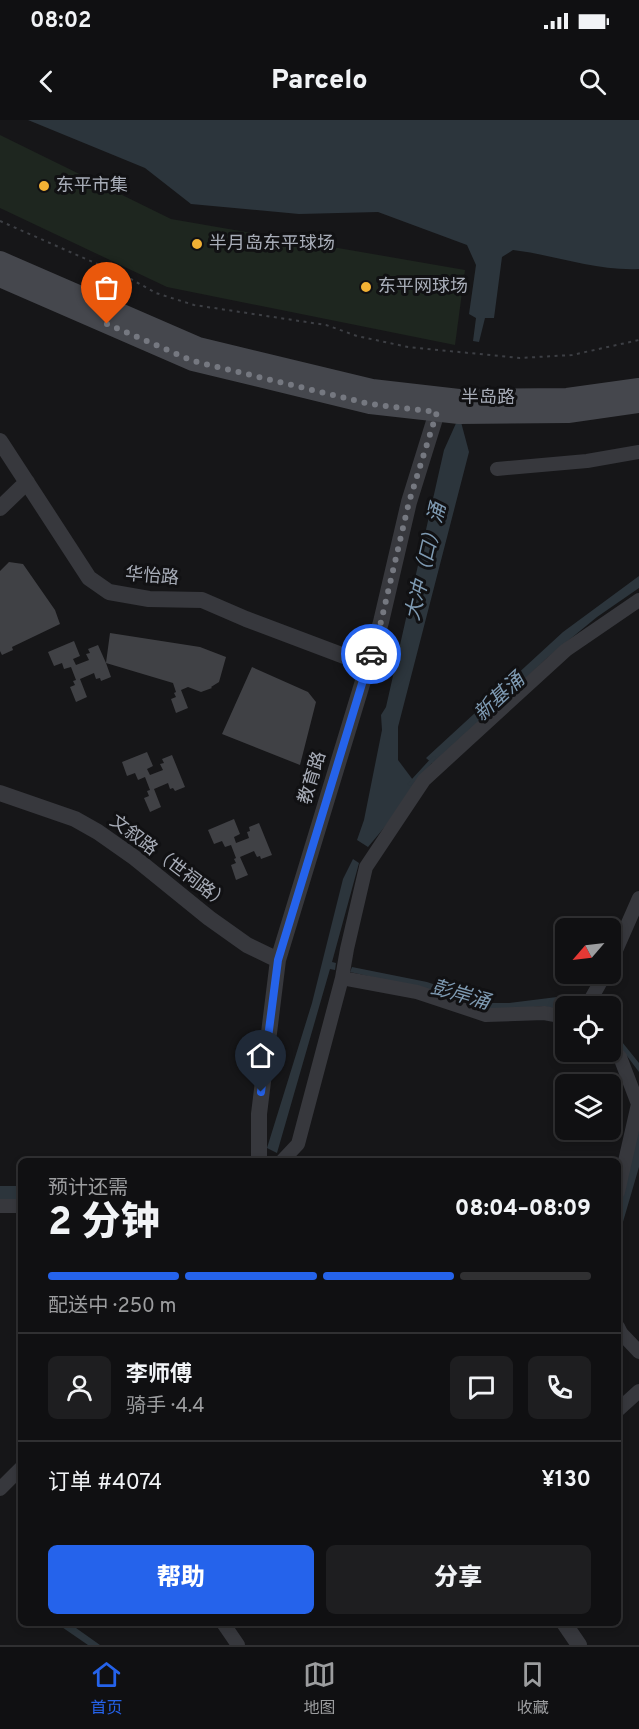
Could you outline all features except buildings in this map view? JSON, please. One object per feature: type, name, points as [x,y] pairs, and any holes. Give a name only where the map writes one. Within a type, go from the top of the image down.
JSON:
[{"type":"main road","name":"半岛路","points":[[0,261],[198,347],[372,389],[459,399],[567,398],[639,388]]},
{"type":"main road","name":"半岛路","points":[[0,277],[193,361],[370,404],[459,414],[568,413],[639,403]]},
{"type":"street","name":"教育路","points":[[259,1158],[259,1114],[278,960],[381,622],[409,502],[437,412]]},
{"type":"street","name":"华怡路","points":[[0,441],[89,578],[109,592],[149,599],[202,600],[368,665]]},
{"type":"street","points":[[497,469],[586,461],[639,452]]},
{"type":"street","points":[[0,508],[27,482]]},
{"type":"street","points":[[285,1158],[298,1144],[342,978],[366,867],[424,780],[566,650],[639,600]]},
{"type":"street","name":"文叙路（世祠路）","points":[[0,792],[75,819],[98,832],[135,858],[209,918],[247,945],[278,960]]},
{"type":"street","points":[[621,939],[639,898]]},
{"type":"street","points":[[342,978],[417,992],[486,1015],[544,1013],[555,1015]]},
{"type":"street","points":[[621,1060],[638,1104],[621,1179]]},
{"type":"street","points":[[0,1206],[18,1206]]},
{"type":"street","points":[[621,1333],[639,1352]]},
{"type":"street","points":[[621,1407],[639,1391]]},
{"type":"street","points":[[0,1489],[18,1471]]},
{"type":"street","points":[[225,1626],[238,1645]]},
{"type":"street","points":[[566,1626],[579,1645]]},
{"type":"path","points":[[0,221],[129,278],[156,293],[194,305],[327,325],[357,336],[408,347],[520,358],[572,355],[639,340]]},
{"type":"shaded area","name":"半月岛东平球场","points":[[0,135],[171,219],[465,270],[455,345],[167,287],[0,208]]},
{"type":"water","points":[[28,120],[639,120],[639,269],[607,268],[513,250],[502,257],[494,318],[485,318],[479,342],[473,341],[476,318],[469,314],[476,265],[467,245],[378,212],[299,214],[191,204],[145,168]]},
{"type":"water","name":"大冲（口）涌","points":[[457,421],[461,422],[469,452],[398,727],[398,760],[416,784],[413,793],[368,847],[357,840],[364,820],[382,730],[381,715],[386,707],[444,450]]},
{"type":"water","points":[[639,576],[639,588],[597,617],[547,658],[434,765],[426,758],[563,632]]},
{"type":"water","points":[[353,859],[359,863],[332,962],[336,963],[335,970],[330,969],[277,1153],[267,1148],[312,1003],[343,879]]},
{"type":"water","name":"彭岸涌","points":[[352,967],[427,982],[488,1003],[555,997],[555,1008],[542,1006],[491,1012],[416,987],[350,972]]},
{"type":"water","points":[[621,1041],[639,1063],[639,1072],[621,1050]]},
{"type":"water","points":[[639,1129],[639,1167],[621,1229],[621,1198]]},
{"type":"water","points":[[0,1186],[18,1186],[18,1199],[0,1200]]},
{"type":"water","points":[[60,1626],[73,1626],[100,1645],[88,1645]]},
{"type":"waterway","name":"新基涌","points":[[410,784],[434,758]]},
{"type":"way so far","points":[[107,324],[193,361],[370,404],[437,412],[409,502],[381,622],[371,654]]},
{"type":"place","name":"东平市集","points":[[44,186]]},
{"type":"place","name":"半月岛东平球场","points":[[197,244]]},
{"type":"place","name":"东平网球场","points":[[366,287]]},
{"type":"route","points":[[261,1092],[278,960],[371,654]]}]
